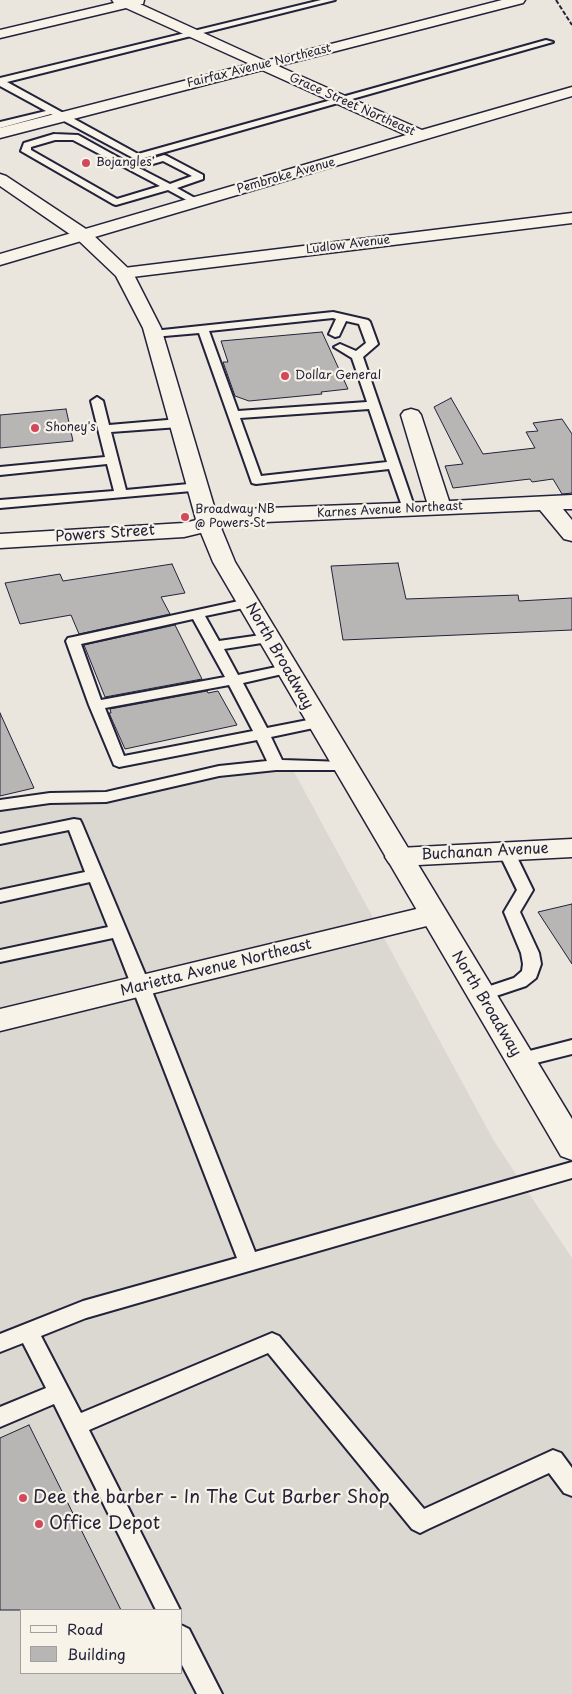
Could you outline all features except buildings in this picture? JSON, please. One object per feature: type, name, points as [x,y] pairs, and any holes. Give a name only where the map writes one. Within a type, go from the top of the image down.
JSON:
[{"type":"street","points":[[0,34],[123,2],[142,0]]},
{"type":"street","name":"Fairfax Avenue Northeast","points":[[0,133],[56,116],[264,65],[494,2],[518,0]]},
{"type":"street","name":"Grace Street Northeast","points":[[123,2],[421,136]]},
{"type":"street","name":"Pembroke Avenue","points":[[0,260],[572,91]]},
{"type":"street","name":"North Broadway","points":[[0,179],[83,235],[124,273],[153,334],[200,487],[208,523],[224,562],[318,723],[572,1147]]},
{"type":"street","name":"Ludlow Avenue","points":[[124,273],[572,218]]},
{"type":"street","points":[[411,415],[440,507]]},
{"type":"street","name":"Karnes Avenue Northeast","points":[[208,523],[242,516],[572,502]]},
{"type":"street","points":[[546,503],[572,534]]},
{"type":"street","name":"Powers Street","points":[[0,541],[184,530],[208,523]]},
{"type":"street","name":"Buchanan Avenue","points":[[399,857],[572,848]]},
{"type":"street","name":"Marietta Avenue Northeast","points":[[0,1020],[433,915]]},
{"type":"lane","points":[[331,0],[0,81],[6,90],[137,157],[549,42]]},
{"type":"lane","points":[[6,90],[56,116]]},
{"type":"lane","points":[[0,125],[56,116]]},
{"type":"lane","points":[[14,130],[34,141]]},
{"type":"lane","points":[[81,183],[82,176],[40,150],[44,144],[55,140],[74,141],[110,161],[127,165],[164,158],[200,177],[169,187],[116,202],[81,183],[26,151],[27,145],[34,141],[54,137],[74,138],[127,165],[169,187],[197,202]]},
{"type":"lane","points":[[153,334],[333,315],[364,322],[372,344],[358,356]]},
{"type":"lane","points":[[334,334],[343,317]]},
{"type":"lane","points":[[203,329],[256,480],[394,465]]},
{"type":"lane","points":[[340,346],[358,356],[409,509]]},
{"type":"lane","points":[[97,401],[121,494]]},
{"type":"lane","points":[[233,415],[374,405]]},
{"type":"lane","points":[[104,429],[179,423]]},
{"type":"lane","points":[[0,471],[112,460]]},
{"type":"lane","points":[[0,504],[200,487]]},
{"type":"lane","points":[[248,603],[73,641],[119,762],[318,723]]},
{"type":"lane","points":[[197,614],[263,735],[276,765]]},
{"type":"lane","points":[[214,646],[268,638]]},
{"type":"lane","points":[[96,705],[286,669]]},
{"type":"lane","points":[[0,805],[50,798],[106,797],[219,771],[276,765],[345,767]]},
{"type":"lane","points":[[0,839],[74,824],[141,986],[249,1263]]},
{"type":"lane","points":[[481,995],[520,982],[530,974],[532,964],[530,953],[512,912],[525,890],[506,851]]},
{"type":"lane","points":[[0,896],[95,875]]},
{"type":"lane","points":[[0,956],[118,931]]},
{"type":"lane","points":[[520,1060],[572,1047]]},
{"type":"lane","points":[[0,1343],[83,1310],[572,1170]]},
{"type":"lane","points":[[29,1333],[167,1609]]},
{"type":"lane","points":[[75,1426],[272,1342],[420,1522],[553,1460],[572,1486]]},
{"type":"lane","points":[[0,1417],[59,1392]]},
{"type":"lane","points":[[182,1639],[210,1694]]},
{"type":"shaded area","points":[[292,768],[494,1141],[572,1258],[572,1694],[0,1694],[0,809]]},
{"type":"railway","points":[[556,0],[572,25]]},
{"type":"place","name":"Bojangles'","points":[[86,163]]},
{"type":"place","name":"Dollar General","points":[[285,376]]},
{"type":"place","name":"Shoney's","points":[[35,428]]},
{"type":"place","name":"Broadway NB @ Powers St","points":[[185,517]]},
{"type":"place","name":"Dee the barber - In The Cut Barber Shop","points":[[23,1498]]},
{"type":"place","name":"Office Depot","points":[[39,1524]]}]
